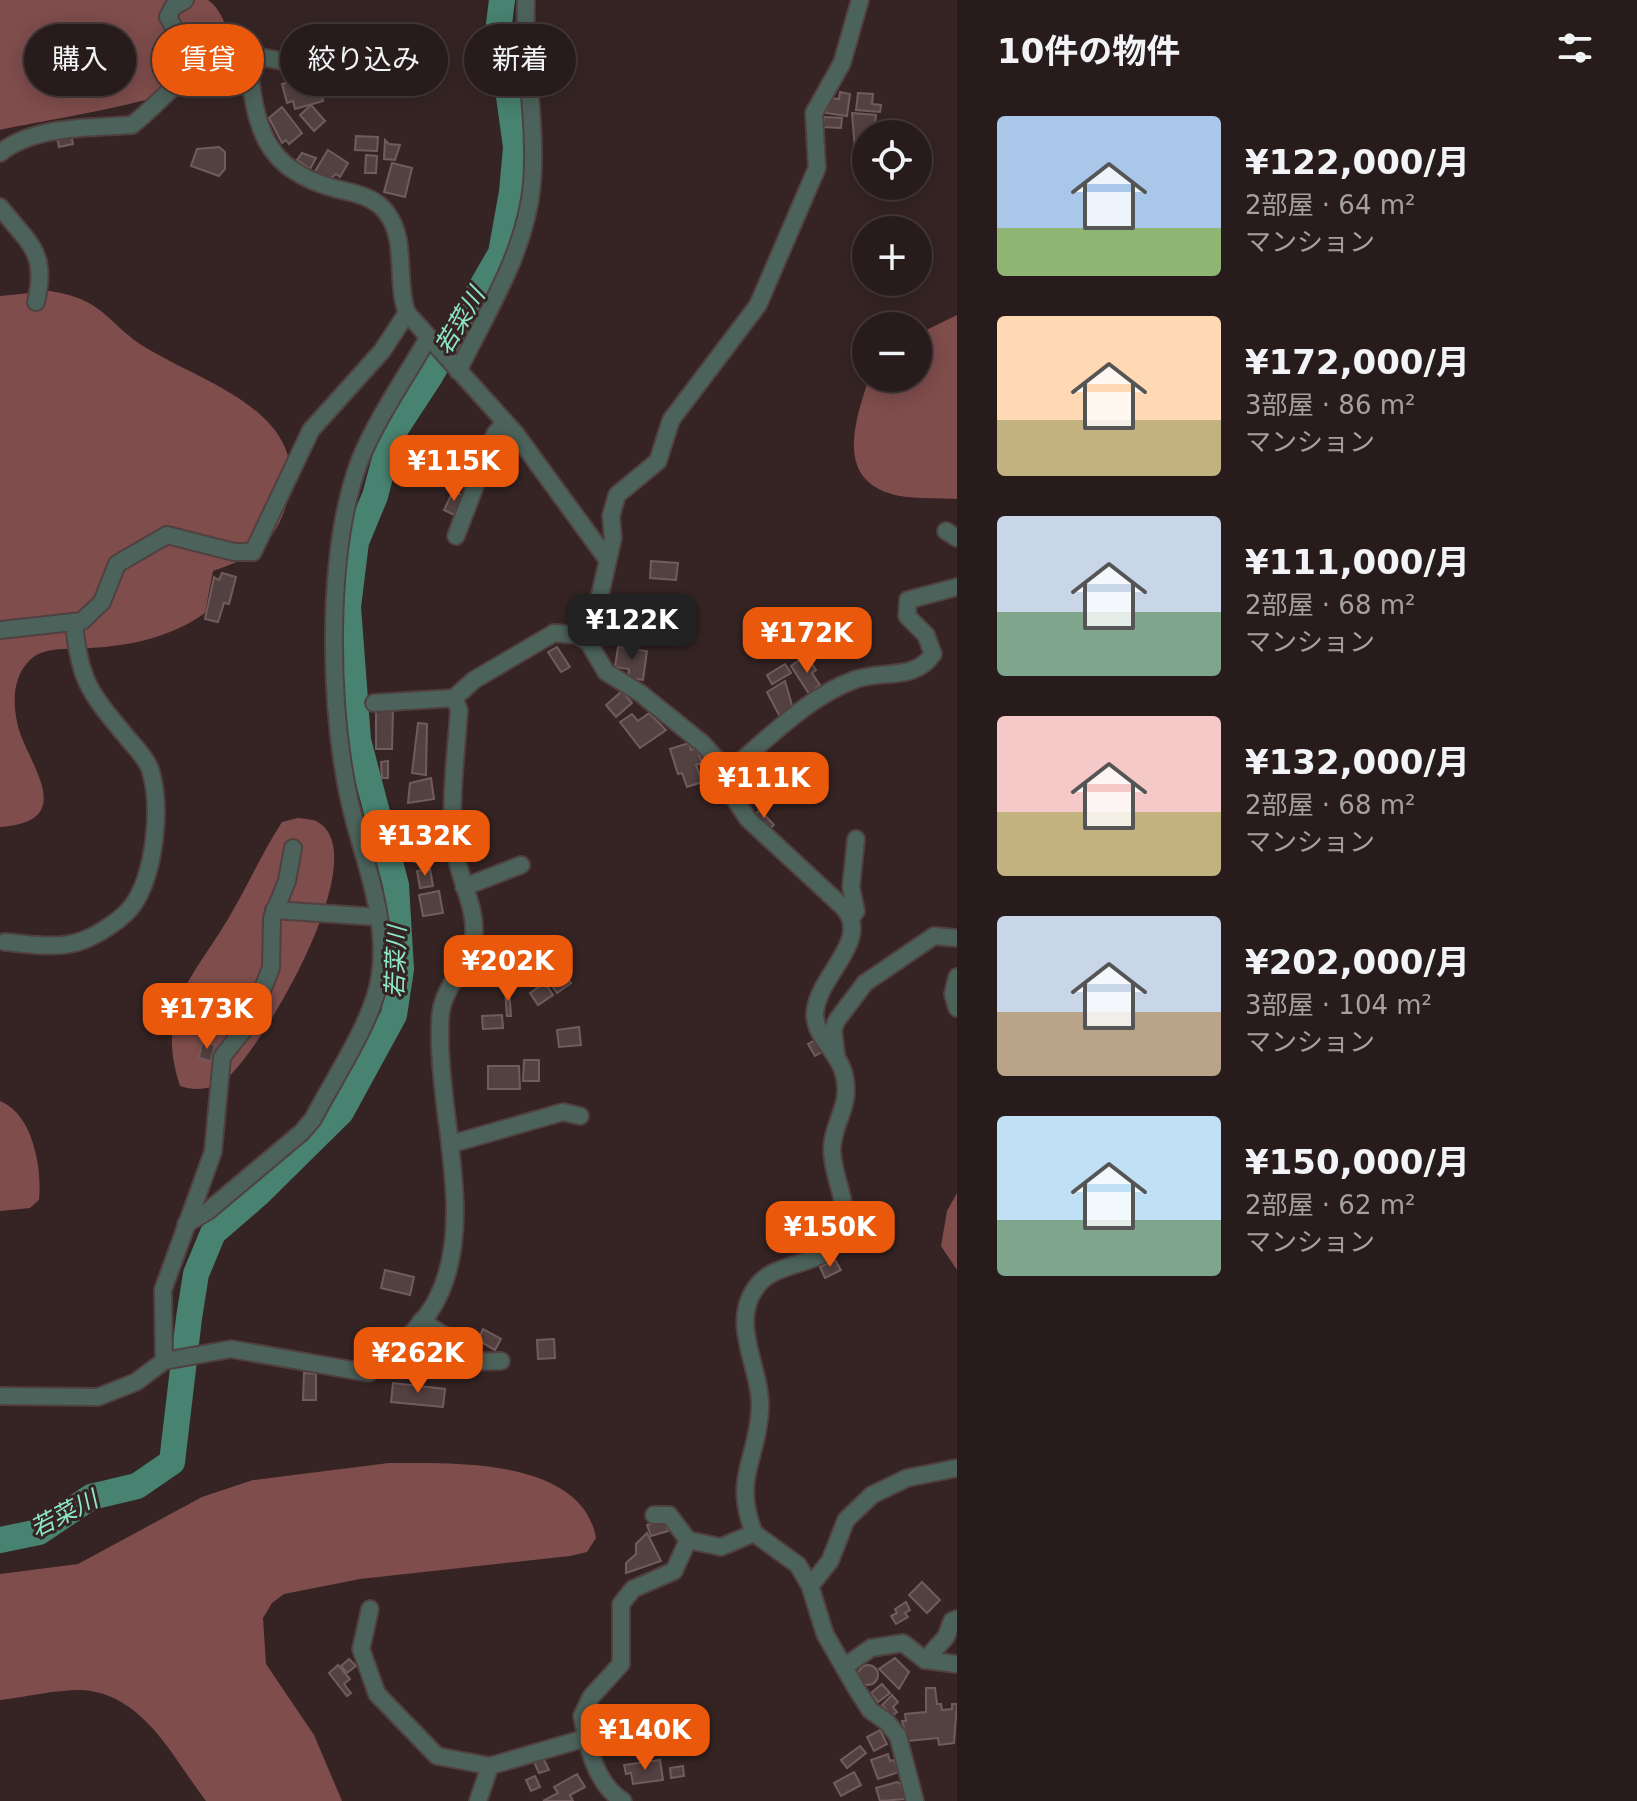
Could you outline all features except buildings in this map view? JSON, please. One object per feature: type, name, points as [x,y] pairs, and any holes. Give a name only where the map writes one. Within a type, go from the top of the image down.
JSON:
[{"type":"street","points":[[172,24],[168,17],[173,7],[185,0]]},
{"type":"street","points":[[456,370],[516,252],[525,223],[531,185],[533,134],[526,0]]},
{"type":"street","points":[[589,643],[613,538],[611,516],[617,495],[658,461],[671,420],[758,305],[817,168],[814,113],[842,63],[860,0]]},
{"type":"street","points":[[0,153],[52,132],[90,125],[132,125],[163,96]]},
{"type":"street","points":[[252,96],[261,136],[273,153],[319,184],[364,196],[388,214],[398,238],[400,290],[407,313],[505,422],[607,559]]},
{"type":"street","points":[[0,207],[39,257],[42,269],[36,302]]},
{"type":"street","points":[[0,630],[74,622],[92,614],[117,564],[167,535],[234,552],[253,552],[311,430],[382,351],[407,313]]},
{"type":"street","points":[[186,1224],[240,1185],[313,1119],[367,1014],[380,980],[382,941],[351,805],[338,721],[336,601],[345,510],[361,458],[430,340]]},
{"type":"street","points":[[456,536],[495,434],[505,422]]},
{"type":"street","points":[[728,772],[823,696],[855,679],[907,673],[924,667],[933,654],[932,644],[907,616],[908,600],[957,587]]},
{"type":"street","points":[[5,942],[58,946],[84,940],[127,913],[135,902],[157,825],[150,769],[92,694],[82,676],[74,622]]},
{"type":"street","points":[[374,703],[454,698],[474,680],[554,633],[577,635],[589,643],[606,672],[681,726],[728,772],[736,801],[748,819],[851,918],[854,928],[851,942],[822,988],[815,1013],[826,1043],[843,1068],[847,1100],[832,1149],[844,1199],[841,1232],[824,1252],[762,1280],[751,1294],[746,1313],[760,1401],[743,1479],[754,1533],[798,1565],[810,1586],[825,1634],[844,1667],[870,1710],[898,1736],[915,1801]]},
{"type":"street","points":[[0,1396],[98,1397],[136,1382],[167,1361],[231,1349],[369,1373],[421,1321],[437,1300],[448,1271],[454,1229],[451,1144],[440,1041],[443,1002],[460,975],[474,931],[456,857],[452,813],[459,710],[454,698]]},
{"type":"street","points":[[851,918],[856,911],[851,887],[856,839]]},
{"type":"street","points":[[167,1361],[163,1290],[213,1152],[222,1057],[249,1023],[271,968],[270,930],[274,910],[287,881],[293,848]]},
{"type":"street","points":[[464,887],[521,865]]},
{"type":"street","points":[[274,910],[378,917]]},
{"type":"street","points":[[836,1056],[833,1029],[865,983],[934,936],[957,938]]},
{"type":"street","points":[[460,975],[503,976]]},
{"type":"street","points":[[957,977],[953,994],[957,1008]]},
{"type":"street","points":[[451,1144],[563,1112],[580,1116]]},
{"type":"street","points":[[421,1321],[457,1343],[462,1362],[501,1361]]},
{"type":"street","points":[[810,1586],[830,1561],[846,1520],[872,1495],[907,1478],[957,1468]]},
{"type":"street","points":[[654,1515],[669,1515],[688,1540],[721,1547],[754,1533]]},
{"type":"street","points":[[623,1801],[608,1791],[586,1738],[583,1712],[591,1697],[621,1664],[621,1604],[633,1589],[668,1577],[674,1571],[688,1540]]},
{"type":"street","points":[[370,1609],[361,1649],[377,1694],[437,1756],[490,1766],[586,1738]]},
{"type":"street","points":[[925,1660],[946,1637],[952,1621],[957,1619]]},
{"type":"street","points":[[844,1667],[871,1648],[903,1643],[925,1660],[957,1664]]},
{"type":"street","points":[[478,1801],[490,1766]]},
{"type":"shaded area","points":[[0,0],[208,0],[219,12],[225,24],[152,24],[152,96],[160,96],[0,130]]},
{"type":"shaded area","points":[[50,291],[95,306],[148,349],[250,406],[271,425],[285,448],[291,474],[286,506],[274,532],[249,556],[213,571],[205,613],[179,628],[150,639],[105,647],[47,651],[26,664],[16,686],[16,713],[20,733],[40,779],[43,806],[36,816],[23,823],[0,827],[0,296]]},
{"type":"shaded area","points":[[957,315],[957,499],[907,497],[879,489],[865,479],[857,465],[854,449],[858,414],[865,392],[932,392],[932,327]]},
{"type":"shaded area","points":[[298,818],[316,821],[332,840],[333,870],[324,909],[308,951],[264,1030],[227,1078],[205,1088],[180,1086],[173,1059],[172,1036],[181,996],[282,822]]},
{"type":"shaded area","points":[[0,1101],[20,1117],[33,1143],[40,1187],[39,1200],[30,1208],[0,1211]]},
{"type":"shaded area","points":[[957,1193],[957,1270],[941,1246],[947,1211]]},
{"type":"shaded area","points":[[389,1463],[478,1465],[541,1479],[566,1492],[586,1512],[596,1538],[587,1552],[570,1556],[360,1579],[284,1594],[272,1603],[263,1618],[266,1664],[314,1735],[342,1801],[206,1801],[154,1730],[122,1702],[80,1690],[0,1700],[0,1574],[78,1564],[202,1497],[253,1480]]},
{"type":"waterway","name":"若菜川","points":[[0,1540],[39,1532],[91,1497],[137,1486],[172,1462],[196,1274],[213,1233],[258,1194],[341,1112],[394,1015],[401,969],[396,885],[358,740],[348,607],[356,542],[375,496],[391,436],[429,378],[501,253],[516,147],[499,24],[502,0]]}]
